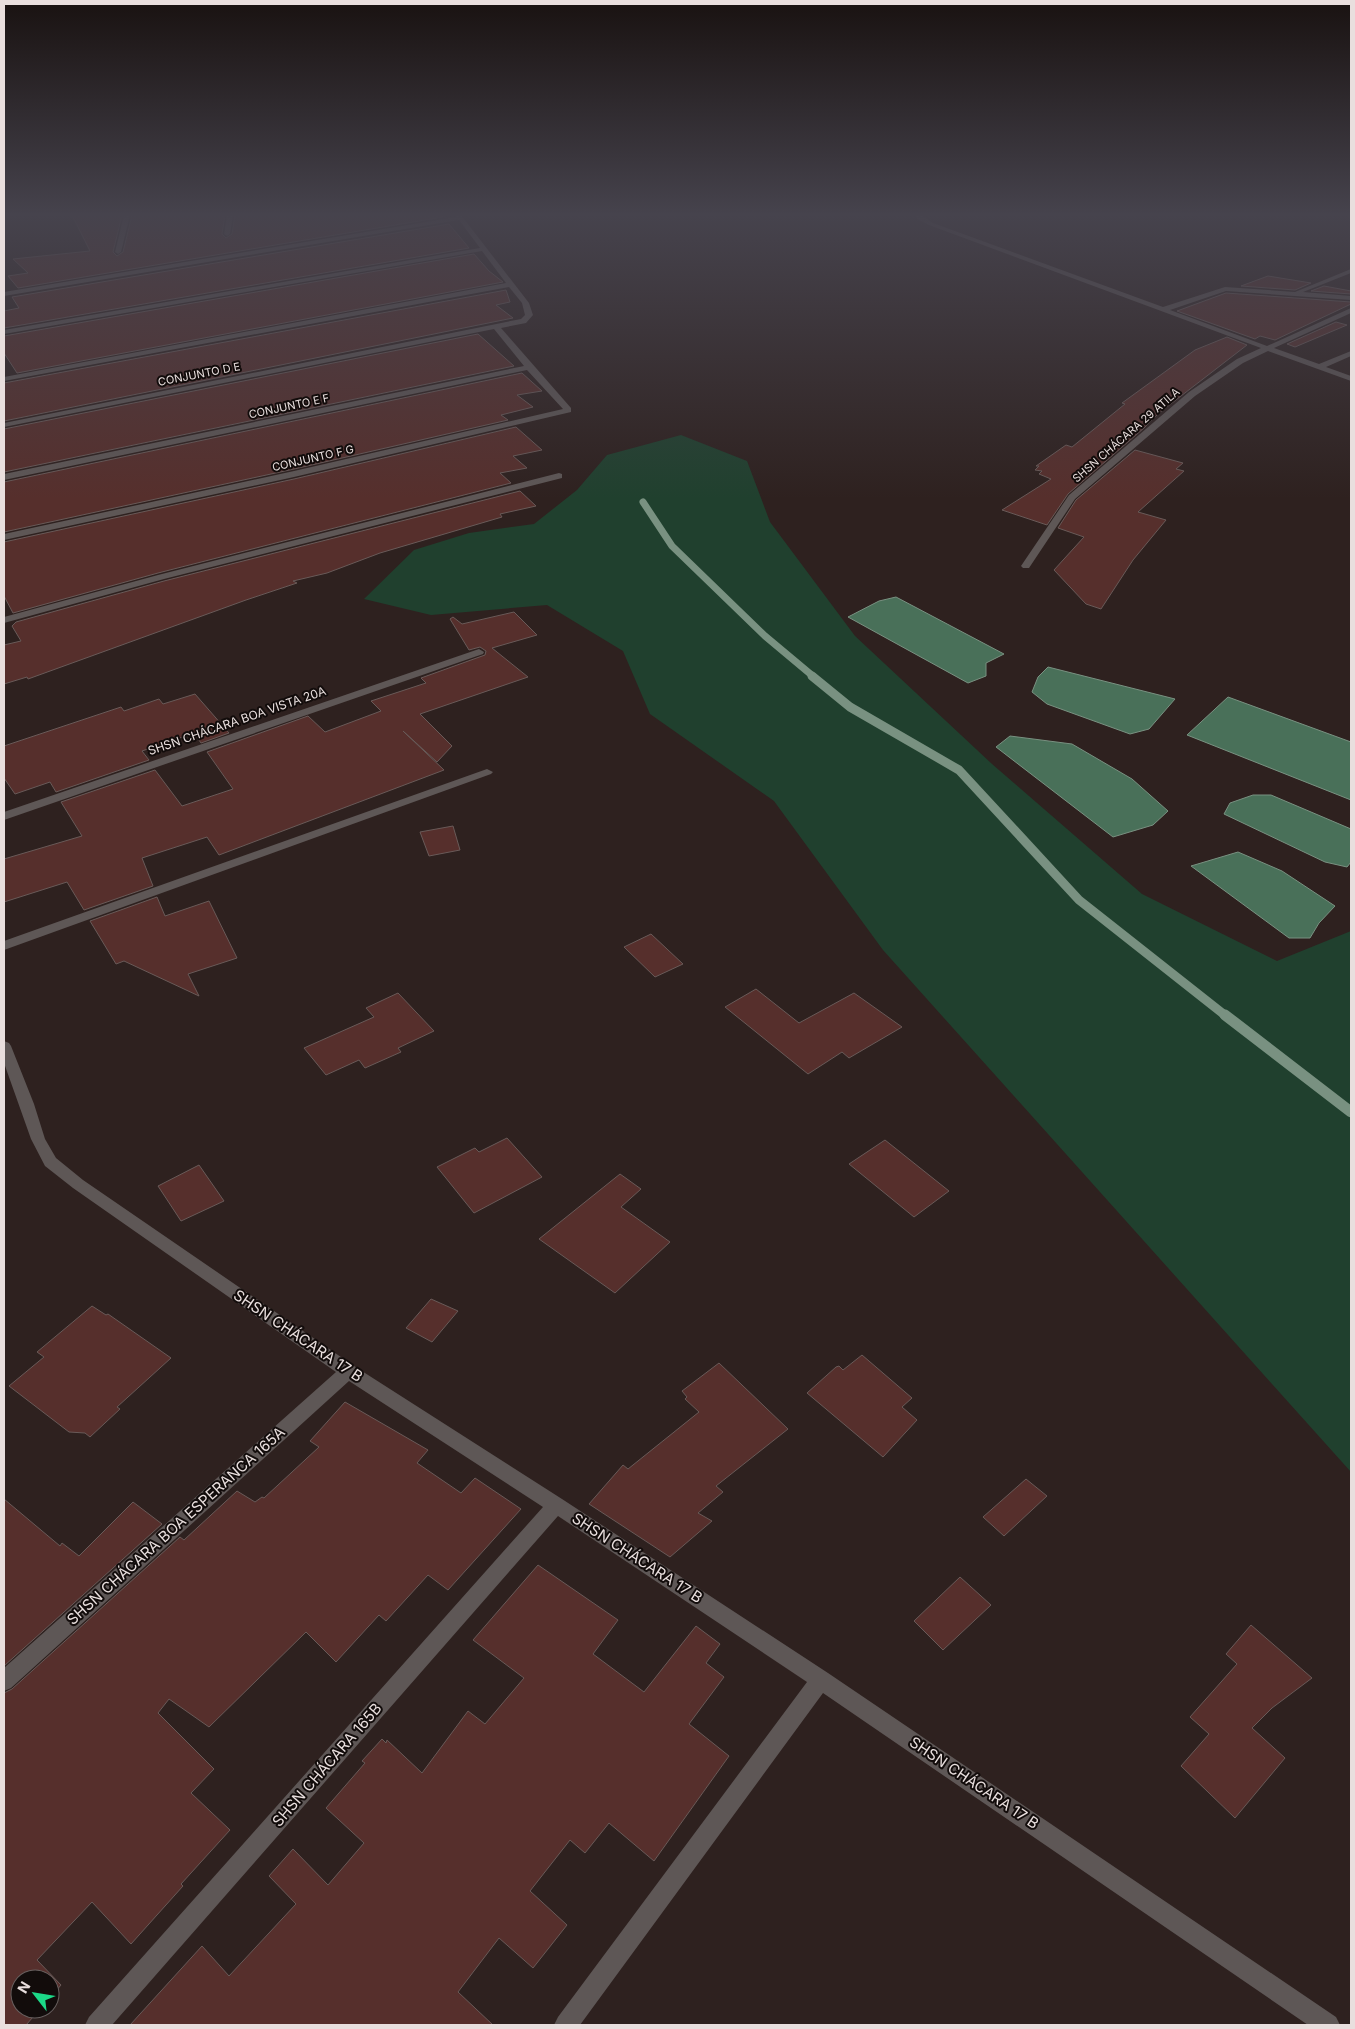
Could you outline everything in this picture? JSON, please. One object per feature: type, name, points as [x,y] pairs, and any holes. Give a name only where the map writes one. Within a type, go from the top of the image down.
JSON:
[{"type":"street","points":[[4,332],[133,310]]},
{"type":"street","points":[[4,379],[375,310]]},
{"type":"street","name":"CONJUNTO D E","points":[[4,425],[497,328],[517,323],[527,318],[529,315],[528,310]]},
{"type":"street","points":[[1162,310],[1351,379]]},
{"type":"street","name":"SHSN CHÁCARA 29 ATILA","points":[[1026,566],[1072,497],[1192,394],[1240,361],[1266,347],[1351,310]]},
{"type":"street","points":[[497,328],[529,367]]},
{"type":"street","points":[[1319,367],[1351,354]]},
{"type":"street","name":"CONJUNTO E F","points":[[4,477],[529,367]]},
{"type":"street","name":"CONJUNTO F G","points":[[4,537],[294,474],[568,410],[529,367]]},
{"type":"street","points":[[4,620],[190,570],[559,476]]},
{"type":"street","name":"SHSN CHÁCARA BOA VISTA 20A","points":[[4,816],[480,652]]},
{"type":"street","points":[[4,946],[487,772]]},
{"type":"street","name":"SHSN CHÁCARA 17 B","points":[[4,1046],[27,1104],[38,1139],[50,1162],[78,1184],[348,1371],[556,1505],[821,1680],[1328,2025]]},
{"type":"street","name":"SHSN CHÁCARA BOA ESPERANCA 165A","points":[[4,1681],[348,1371]]},
{"type":"street","name":"SHSN CHÁCARA 165B","points":[[97,2025],[556,1505]]},
{"type":"street","points":[[566,2025],[821,1680]]},
{"type":"shaded area","points":[[681,435],[747,461],[770,522],[855,636],[992,764],[1142,894],[1277,961],[1351,931],[1351,1472],[883,950],[774,801],[650,714],[623,651],[547,605],[431,615],[364,599],[414,550],[469,533],[534,524],[577,490],[607,455]]},
{"type":"shaded area","points":[[896,597],[1004,654],[986,663],[986,676],[968,683],[848,617],[879,601]]},
{"type":"shaded area","points":[[1048,667],[1175,699],[1149,729],[1130,734],[1047,704],[1032,692],[1038,677]]},
{"type":"shaded area","points":[[1228,697],[1351,742],[1351,800],[1187,735]]},
{"type":"shaded area","points":[[1010,736],[1072,744],[1132,779],[1168,811],[1153,825],[1113,837],[996,747]]},
{"type":"shaded area","points":[[1253,795],[1271,795],[1351,829],[1351,862],[1347,867],[1325,862],[1224,814],[1230,803]]},
{"type":"shaded area","points":[[1238,852],[1282,871],[1335,906],[1319,923],[1310,938],[1289,938],[1191,866]]},
{"type":"building","points":[[11,310],[110,310],[4,328],[4,311]]},
{"type":"building","points":[[155,310],[355,310],[17,373],[4,353],[4,336]]},
{"type":"building","points":[[400,310],[502,310],[513,318],[4,421],[4,383]]},
{"type":"building","points":[[1339,310],[1275,340],[1260,336],[1255,339],[1177,311]]},
{"type":"building","points":[[1336,322],[1347,325],[1295,347],[1287,344]]},
{"type":"building","points":[[478,334],[514,366],[4,472],[4,429]]},
{"type":"building","points":[[1227,337],[1247,345],[1159,413],[1068,494],[1047,525],[1002,510],[1051,479],[1039,474],[1042,471],[1035,470],[1039,466],[1036,466],[1066,445],[1072,447],[1125,404],[1122,403],[1195,350]]},
{"type":"building","points":[[522,373],[542,391],[517,395],[533,407],[501,415],[508,420],[4,532],[4,482]]},
{"type":"building","points":[[516,427],[542,450],[513,456],[527,468],[500,473],[511,483],[158,573],[13,613],[4,596],[4,542],[294,479]]},
{"type":"building","points":[[1135,450],[1183,463],[1176,469],[1184,471],[1138,512],[1166,520],[1133,560],[1101,609],[1086,604],[1054,570],[1084,537],[1058,528],[1076,500]]},
{"type":"building","points":[[520,491],[536,506],[500,514],[502,517],[380,553],[327,573],[293,581],[297,583],[28,679],[27,677],[4,684],[4,645],[21,641],[12,626],[16,622],[164,581]]},
{"type":"building","points":[[514,612],[537,635],[492,648],[528,677],[420,714],[452,746],[437,762],[403,731],[444,770],[219,855],[207,837],[142,858],[153,886],[84,910],[67,882],[4,902],[4,859],[82,836],[61,802],[155,770],[182,806],[233,789],[207,752],[308,716],[325,732],[381,711],[371,701],[426,683],[421,678],[485,655],[486,651],[480,647],[469,650],[450,619],[453,617],[462,624]]},
{"type":"building","points":[[195,694],[229,733],[201,743],[194,733],[142,751],[149,760],[56,792],[50,782],[15,794],[4,778],[4,746],[121,707],[124,711],[159,699],[163,704]]},
{"type":"building","points":[[453,826],[460,850],[429,856],[420,832]]},
{"type":"building","points":[[157,897],[165,916],[209,901],[237,958],[188,974],[199,996],[124,961],[116,964],[90,921]]},
{"type":"building","points":[[651,934],[683,964],[655,977],[624,947]]},
{"type":"building","points":[[756,989],[799,1023],[854,993],[902,1027],[849,1058],[842,1052],[808,1074],[725,1007]]},
{"type":"building","points":[[398,993],[434,1031],[398,1048],[401,1052],[365,1068],[359,1060],[326,1075],[304,1048],[374,1017],[366,1008]]},
{"type":"building","points":[[507,1138],[542,1177],[474,1213],[437,1167],[475,1148],[479,1152]]},
{"type":"building","points":[[885,1140],[949,1191],[914,1217],[849,1164]]},
{"type":"building","points":[[199,1165],[224,1201],[181,1221],[158,1186]]},
{"type":"building","points":[[620,1174],[641,1189],[621,1207],[670,1242],[615,1293],[539,1239]]},
{"type":"building","points":[[431,1299],[458,1311],[432,1342],[406,1328]]},
{"type":"building","points":[[92,1306],[106,1315],[108,1314],[171,1358],[117,1407],[120,1409],[90,1437],[85,1433],[69,1432],[9,1386],[44,1357],[37,1352]]},
{"type":"building","points":[[862,1355],[912,1398],[902,1407],[917,1420],[883,1457],[807,1393],[836,1367],[839,1366],[843,1370]]},
{"type":"building","points":[[719,1363],[788,1429],[716,1486],[723,1492],[698,1513],[712,1521],[670,1557],[589,1504],[623,1465],[628,1469],[699,1412],[685,1399],[687,1397],[682,1391]]},
{"type":"building","points":[[345,1402],[428,1450],[417,1463],[461,1493],[475,1478],[521,1509],[448,1590],[428,1575],[386,1621],[379,1615],[336,1662],[306,1632],[209,1727],[169,1699],[158,1713],[214,1769],[191,1793],[230,1830],[181,1884],[183,1886],[131,1944],[92,1902],[37,1960],[46,1969],[10,1969],[10,2019],[31,2019],[26,2025],[4,2025],[4,1693],[12,1689],[180,1537],[184,1540],[237,1491],[255,1502],[262,1497],[264,1498],[319,1447],[310,1441]]},
{"type":"building","points":[[1026,1479],[1047,1496],[1004,1536],[983,1517]]},
{"type":"building","points":[[4,1499],[60,1546],[62,1543],[79,1556],[133,1502],[162,1524],[4,1666]]},
{"type":"building","points":[[538,1565],[618,1620],[593,1654],[644,1692],[696,1626],[720,1644],[706,1663],[724,1677],[689,1724],[729,1756],[654,1861],[609,1823],[585,1853],[570,1840],[530,1891],[567,1925],[533,1968],[499,1938],[458,1992],[493,2025],[130,2025],[202,1946],[229,1976],[296,1904],[269,1876],[293,1849],[328,1885],[364,1843],[326,1808],[365,1763],[362,1761],[382,1739],[386,1743],[387,1740],[422,1773],[468,1711],[485,1724],[524,1678],[473,1640]]},
{"type":"building","points":[[960,1577],[991,1605],[943,1650],[914,1621]]},
{"type":"building","points":[[1251,1625],[1312,1678],[1272,1708],[1252,1728],[1285,1758],[1235,1818],[1181,1766],[1209,1734],[1190,1717],[1237,1664],[1226,1654]]},
{"type":"waterway","points":[[643,502],[672,546],[765,636],[814,677]]},
{"type":"waterway","points":[[812,676],[850,707],[959,770],[1079,900],[1226,1016]]},
{"type":"waterway","points":[[1225,1015],[1351,1112]]}]
